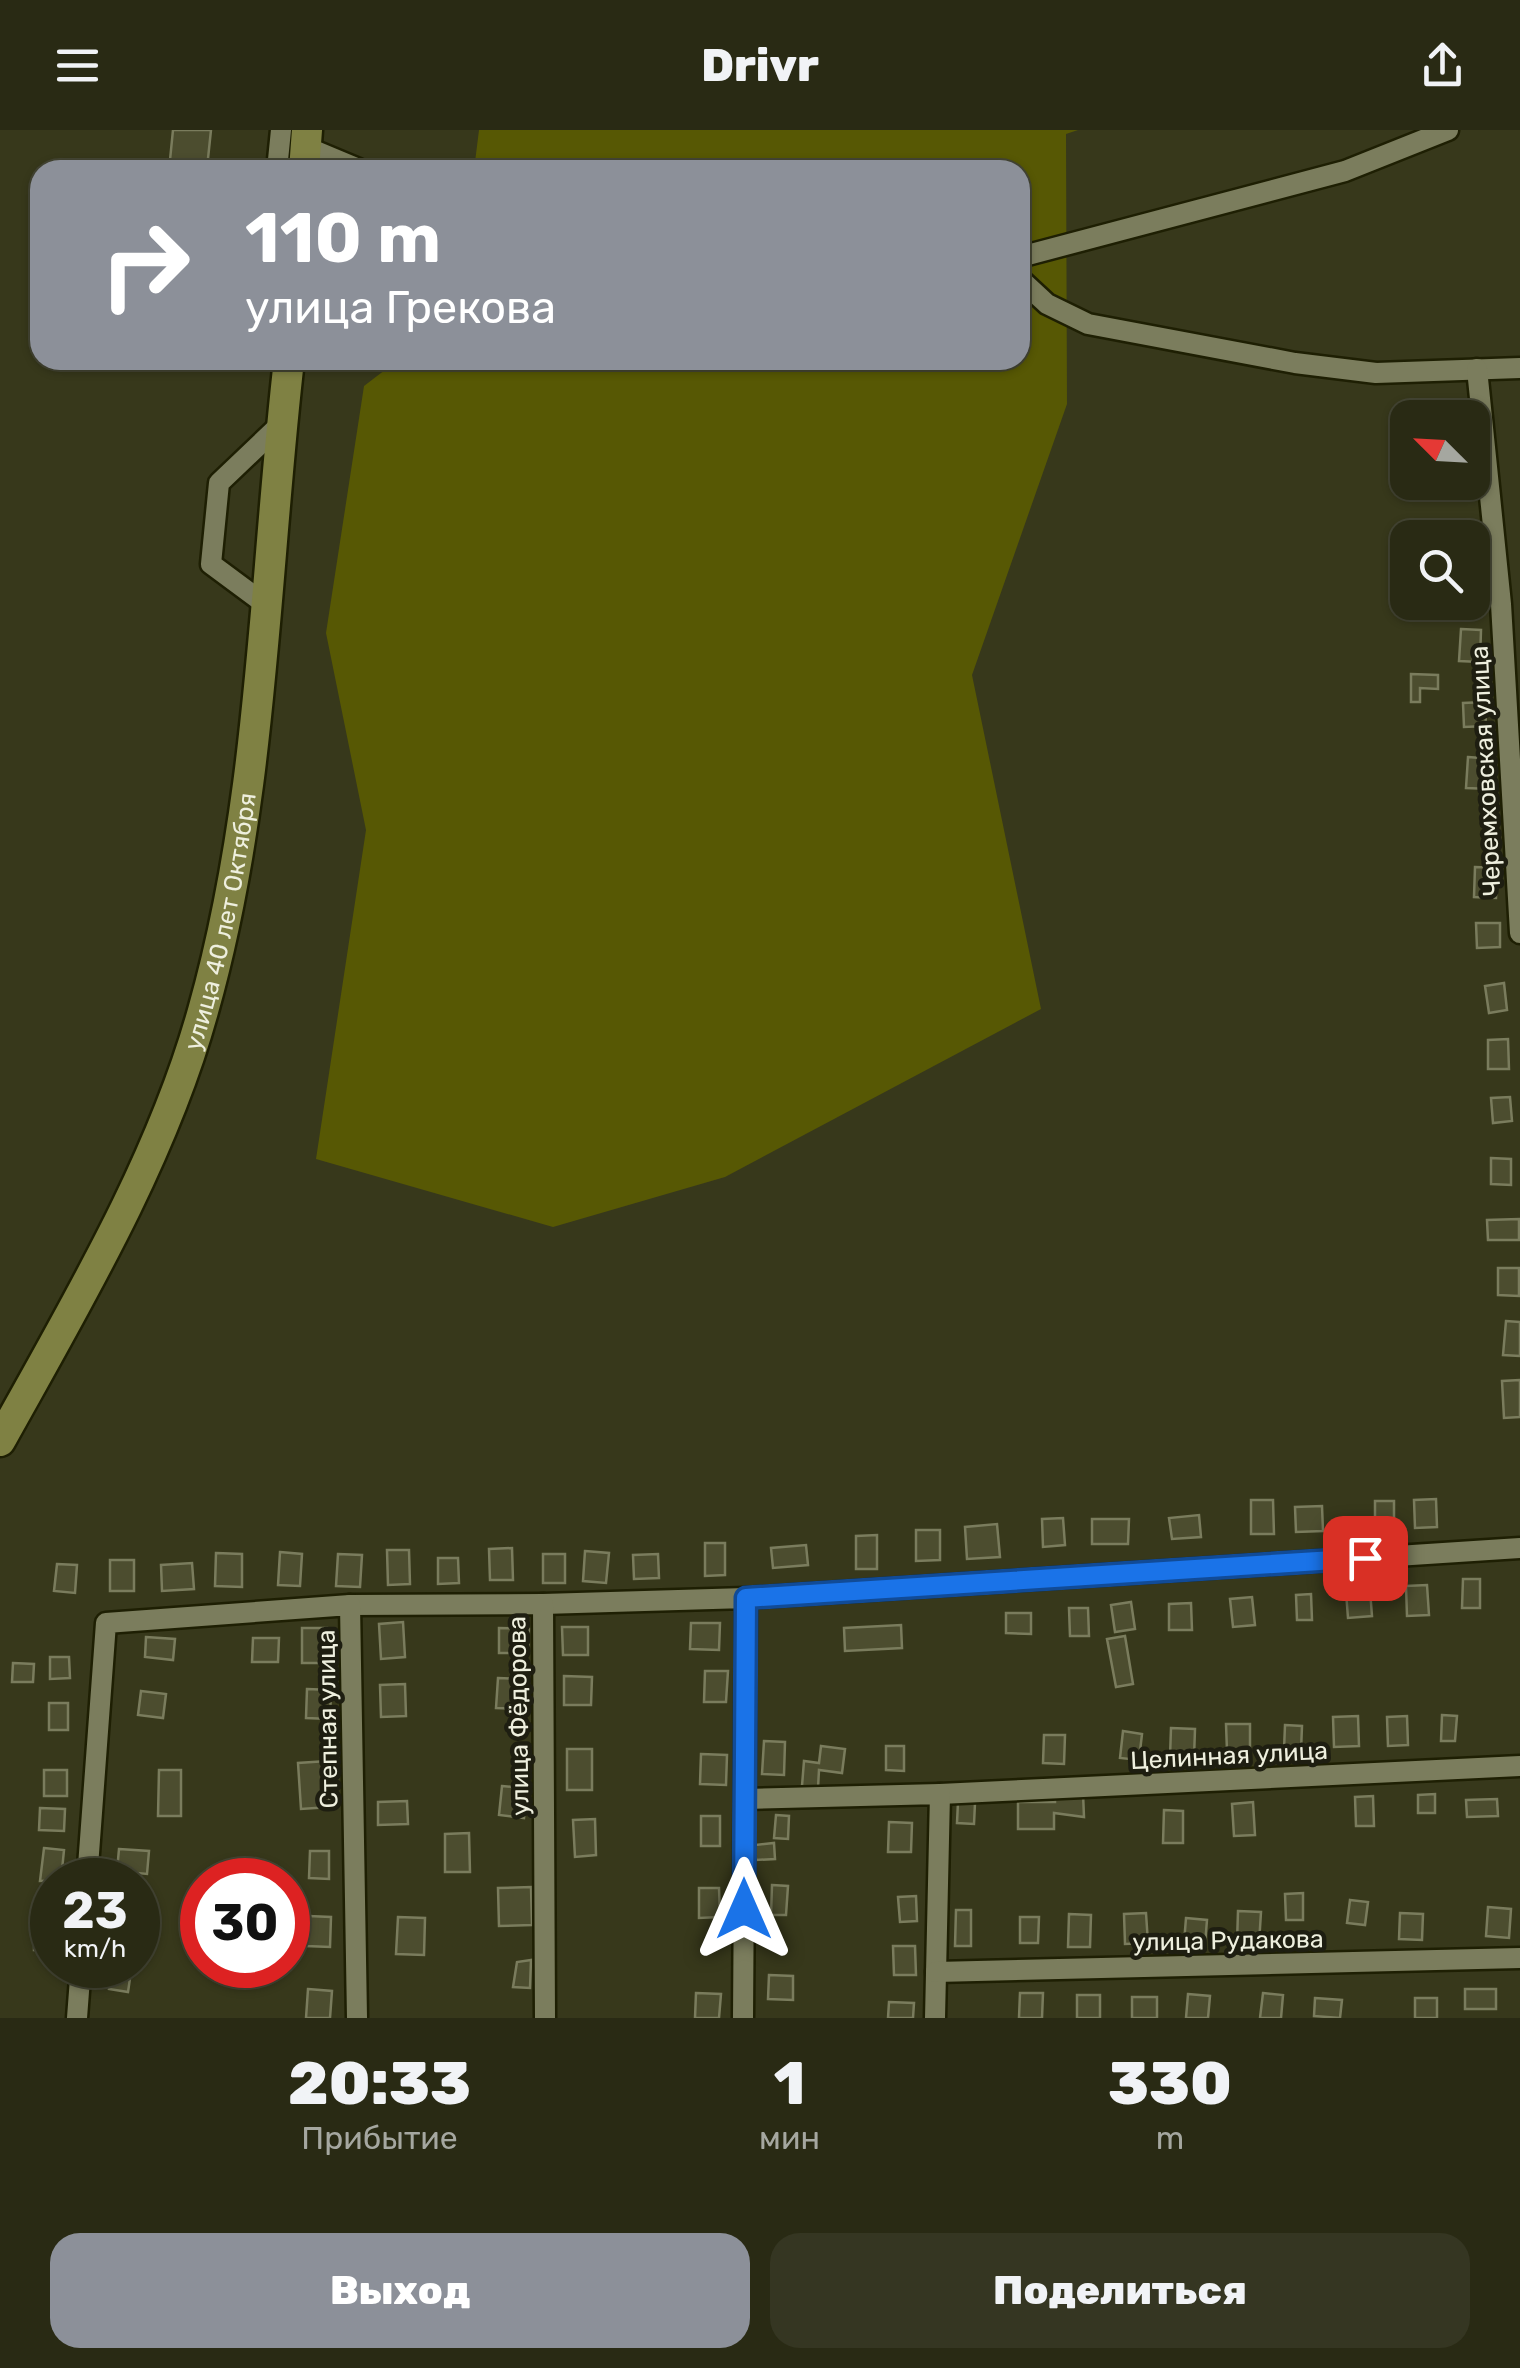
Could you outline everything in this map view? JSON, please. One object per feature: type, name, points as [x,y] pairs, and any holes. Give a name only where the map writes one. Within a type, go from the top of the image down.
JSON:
[{"type":"main road","name":"улица 40 лет Октября","points":[[0,1441],[162,1128],[203,1012],[235,864],[256,717],[282,422],[291,370]]},
{"type":"street","points":[[1030,253],[1345,171],[1448,130]]},
{"type":"street","points":[[300,144],[338,160]]},
{"type":"street","points":[[1030,288],[1047,304],[1107,327],[1295,363],[1376,373],[1520,368]]},
{"type":"street","name":"Черемховская улица","points":[[1477,369],[1510,603],[1520,932]]},
{"type":"street","points":[[265,604],[211,564],[219,483],[282,422]]},
{"type":"street","points":[[543,1604],[746,1598],[1520,1548]]},
{"type":"street","points":[[743,2018],[746,1598]]},
{"type":"street","name":"улица Фёдорова","points":[[350,1605],[543,1604],[545,2018]]},
{"type":"street","name":"Степная улица","points":[[89,1858],[106,1623],[350,1605],[357,2018]]},
{"type":"street","name":"Целинная улица","points":[[745,1799],[940,1794],[1520,1766]]},
{"type":"street","points":[[935,2018],[940,1794]]},
{"type":"street","name":"улица Рудакова","points":[[936,1972],[1520,1958]]},
{"type":"street","points":[[77,2018],[79,1988]]},
{"type":"shaded area","points":[[479,130],[1078,130],[1066,134],[1067,404],[972,675],[1041,1009],[725,1177],[553,1227],[316,1159],[366,830],[326,633],[364,386],[385,370],[1030,370],[1030,160],[475,160]]},
{"type":"building","points":[[173,130],[211,130],[208,160],[170,160]]},
{"type":"building","points":[[1461,629],[1481,630],[1480,662],[1459,661]]},
{"type":"building","points":[[1411,674],[1438,675],[1438,689],[1420,688],[1420,702],[1411,702]]},
{"type":"building","points":[[1485,702],[1486,726],[1464,727],[1463,703]]},
{"type":"building","points":[[1468,757],[1493,759],[1491,789],[1466,788]]},
{"type":"building","points":[[1475,867],[1497,868],[1496,898],[1474,897]]},
{"type":"building","points":[[1476,923],[1500,923],[1500,947],[1477,948]]},
{"type":"building","points":[[1504,983],[1507,1010],[1489,1013],[1485,986]]},
{"type":"building","points":[[1508,1039],[1509,1069],[1488,1069],[1488,1040]]},
{"type":"building","points":[[1510,1097],[1512,1121],[1493,1123],[1491,1098]]},
{"type":"building","points":[[1491,1158],[1511,1159],[1511,1185],[1491,1184]]},
{"type":"building","points":[[1519,1219],[1519,1240],[1488,1240],[1487,1220]]},
{"type":"building","points":[[1498,1268],[1519,1268],[1519,1296],[1498,1295]]},
{"type":"building","points":[[1506,1321],[1520,1322],[1520,1356],[1503,1355]]},
{"type":"building","points":[[1520,1380],[1520,1417],[1504,1418],[1502,1381]]},
{"type":"building","points":[[1436,1499],[1437,1527],[1415,1528],[1414,1500]]},
{"type":"building","points":[[1251,1500],[1273,1500],[1274,1534],[1251,1534]]},
{"type":"building","points":[[1375,1501],[1394,1501],[1394,1529],[1375,1529]]},
{"type":"building","points":[[1322,1506],[1323,1531],[1296,1532],[1295,1507]]},
{"type":"building","points":[[1199,1515],[1201,1537],[1172,1539],[1169,1518]]},
{"type":"building","points":[[1063,1518],[1065,1545],[1043,1547],[1042,1519]]},
{"type":"building","points":[[1092,1519],[1129,1519],[1128,1544],[1092,1544]]},
{"type":"building","points":[[997,1524],[1000,1557],[967,1559],[965,1527]]},
{"type":"building","points":[[916,1530],[940,1530],[940,1560],[916,1561]]},
{"type":"building","points":[[877,1535],[877,1569],[856,1569],[856,1536]]},
{"type":"building","points":[[705,1543],[725,1543],[725,1575],[705,1576]]},
{"type":"building","points":[[806,1545],[808,1565],[773,1568],[771,1548]]},
{"type":"building","points":[[512,1548],[513,1580],[490,1580],[489,1549]]},
{"type":"building","points":[[387,1550],[409,1550],[410,1584],[388,1585]]},
{"type":"building","points":[[585,1551],[609,1553],[606,1583],[583,1581]]},
{"type":"building","points":[[280,1552],[302,1554],[300,1586],[278,1585]]},
{"type":"building","points":[[216,1553],[242,1554],[242,1587],[215,1586]]},
{"type":"building","points":[[338,1554],[362,1555],[360,1587],[336,1586]]},
{"type":"building","points":[[543,1554],[565,1554],[565,1583],[543,1583]]},
{"type":"building","points":[[658,1554],[659,1578],[634,1579],[633,1555]]},
{"type":"building","points":[[438,1558],[458,1558],[459,1583],[438,1584]]},
{"type":"building","points":[[110,1560],[134,1560],[134,1591],[110,1591]]},
{"type":"building","points":[[192,1563],[194,1589],[162,1591],[161,1565]]},
{"type":"building","points":[[57,1564],[77,1565],[75,1593],[54,1591]]},
{"type":"building","points":[[1463,1579],[1480,1579],[1480,1608],[1462,1608]]},
{"type":"building","points":[[1427,1585],[1429,1615],[1407,1616],[1406,1586]]},
{"type":"building","points":[[1370,1590],[1372,1616],[1348,1618],[1346,1592]]},
{"type":"building","points":[[1311,1594],[1312,1620],[1297,1620],[1296,1595]]},
{"type":"building","points":[[1252,1597],[1255,1625],[1233,1627],[1230,1599]]},
{"type":"building","points":[[1131,1602],[1135,1629],[1115,1632],[1111,1605]]},
{"type":"building","points":[[1191,1603],[1192,1630],[1169,1630],[1169,1604]]},
{"type":"building","points":[[1069,1608],[1088,1608],[1089,1636],[1070,1636]]},
{"type":"building","points":[[1006,1613],[1031,1613],[1031,1634],[1006,1633]]},
{"type":"building","points":[[403,1622],[405,1657],[381,1659],[379,1624]]},
{"type":"building","points":[[691,1623],[720,1623],[719,1650],[690,1649]]},
{"type":"building","points":[[901,1625],[902,1648],[845,1651],[844,1628]]},
{"type":"building","points":[[562,1627],[588,1627],[588,1655],[563,1655]]},
{"type":"building","points":[[302,1628],[327,1628],[327,1663],[302,1663]]},
{"type":"building","points":[[499,1628],[529,1629],[528,1653],[499,1653]]},
{"type":"building","points":[[1125,1636],[1133,1684],[1116,1687],[1107,1639]]},
{"type":"building","points":[[146,1637],[175,1639],[173,1660],[145,1657]]},
{"type":"building","points":[[253,1638],[279,1638],[278,1662],[252,1662]]},
{"type":"building","points":[[50,1657],[69,1657],[70,1678],[50,1679]]},
{"type":"building","points":[[13,1663],[34,1664],[33,1682],[12,1682]]},
{"type":"building","points":[[705,1671],[728,1671],[726,1702],[704,1702]]},
{"type":"building","points":[[564,1676],[592,1677],[591,1705],[564,1705]]},
{"type":"building","points":[[498,1678],[522,1679],[521,1709],[496,1708]]},
{"type":"building","points":[[405,1684],[406,1716],[381,1717],[380,1685]]},
{"type":"building","points":[[307,1689],[331,1690],[330,1719],[306,1718]]},
{"type":"building","points":[[141,1691],[166,1694],[163,1718],[138,1715]]},
{"type":"building","points":[[49,1703],[68,1703],[68,1730],[49,1730]]},
{"type":"building","points":[[1442,1715],[1457,1716],[1455,1741],[1441,1741]]},
{"type":"building","points":[[1358,1716],[1359,1746],[1334,1747],[1333,1717]]},
{"type":"building","points":[[1407,1716],[1408,1745],[1388,1746],[1387,1717]]},
{"type":"building","points":[[1226,1724],[1250,1724],[1250,1751],[1227,1751]]},
{"type":"building","points":[[1285,1725],[1302,1726],[1301,1751],[1284,1750]]},
{"type":"building","points":[[1171,1728],[1195,1729],[1194,1758],[1170,1757]]},
{"type":"building","points":[[1123,1731],[1142,1734],[1139,1760],[1120,1758]]},
{"type":"building","points":[[1044,1735],[1065,1735],[1064,1764],[1043,1763]]},
{"type":"building","points":[[764,1741],[785,1742],[784,1775],[762,1774]]},
{"type":"building","points":[[821,1746],[845,1749],[842,1773],[819,1770],[818,1788],[802,1786],[804,1761],[819,1763]]},
{"type":"building","points":[[886,1746],[904,1746],[904,1771],[886,1770]]},
{"type":"building","points":[[567,1749],[592,1749],[592,1790],[567,1790]]},
{"type":"building","points":[[701,1754],[727,1755],[726,1785],[700,1784]]},
{"type":"building","points":[[327,1761],[330,1807],[301,1809],[298,1763]]},
{"type":"building","points":[[44,1770],[67,1770],[67,1796],[44,1796]]},
{"type":"building","points":[[159,1770],[181,1770],[181,1816],[158,1816]]},
{"type":"building","points":[[502,1786],[527,1788],[524,1818],[499,1815]]},
{"type":"building","points":[[1055,1793],[1083,1793],[1084,1817],[1054,1813],[1054,1829],[1018,1829],[1018,1802],[1055,1802]]},
{"type":"building","points":[[1435,1794],[1435,1813],[1418,1813],[1418,1795]]},
{"type":"building","points":[[1373,1796],[1374,1826],[1356,1826],[1355,1797]]},
{"type":"building","points":[[1497,1799],[1498,1816],[1467,1817],[1466,1800]]},
{"type":"building","points":[[407,1801],[408,1824],[378,1825],[378,1802]]},
{"type":"building","points":[[958,1802],[975,1803],[974,1824],[957,1823]]},
{"type":"building","points":[[1253,1802],[1255,1835],[1234,1836],[1232,1804]]},
{"type":"building","points":[[40,1808],[65,1809],[64,1831],[39,1830]]},
{"type":"building","points":[[1164,1810],[1183,1811],[1183,1843],[1163,1843]]},
{"type":"building","points":[[776,1815],[789,1816],[788,1839],[774,1838]]},
{"type":"building","points":[[701,1816],[720,1816],[720,1846],[701,1846]]},
{"type":"building","points":[[595,1819],[596,1855],[575,1857],[573,1820]]},
{"type":"building","points":[[889,1822],[912,1823],[911,1852],[888,1852]]},
{"type":"building","points":[[469,1833],[470,1872],[445,1872],[445,1834]]},
{"type":"building","points":[[774,1843],[775,1859],[756,1860],[755,1845]]},
{"type":"building","points":[[44,1848],[64,1850],[63,1858],[43,1858]]},
{"type":"building","points":[[119,1849],[149,1851],[148,1858],[118,1858]]},
{"type":"building","points":[[310,1851],[329,1851],[329,1879],[310,1878]]},
{"type":"building","points":[[772,1885],[788,1886],[786,1915],[771,1915]]},
{"type":"building","points":[[531,1887],[532,1925],[499,1926],[498,1888]]},
{"type":"building","points":[[699,1888],[719,1888],[720,1917],[699,1918]]},
{"type":"building","points":[[1303,1893],[1303,1920],[1286,1920],[1285,1894]]},
{"type":"building","points":[[916,1896],[917,1921],[900,1922],[898,1897]]},
{"type":"building","points":[[1350,1900],[1368,1902],[1365,1925],[1347,1923]]},
{"type":"building","points":[[1488,1907],[1511,1909],[1509,1938],[1486,1936]]},
{"type":"building","points":[[956,1910],[971,1910],[971,1946],[955,1946]]},
{"type":"building","points":[[1238,1911],[1261,1912],[1259,1944],[1237,1943]]},
{"type":"building","points":[[1146,1913],[1148,1943],[1125,1944],[1124,1914]]},
{"type":"building","points":[[1400,1913],[1423,1914],[1422,1940],[1399,1939]]},
{"type":"building","points":[[1069,1914],[1091,1915],[1090,1947],[1068,1947]]},
{"type":"building","points":[[310,1916],[331,1917],[330,1947],[310,1946]]},
{"type":"building","points":[[398,1917],[425,1918],[424,1955],[396,1954]]},
{"type":"building","points":[[1020,1917],[1039,1917],[1038,1943],[1020,1943]]},
{"type":"building","points":[[1186,1918],[1207,1920],[1205,1945],[1184,1943]]},
{"type":"building","points":[[893,1946],[915,1946],[916,1975],[894,1975]]},
{"type":"building","points":[[531,1960],[530,1988],[513,1987],[517,1962]]},
{"type":"building","points":[[769,1975],[793,1976],[793,2000],[768,1999]]},
{"type":"building","points":[[308,1989],[332,1991],[330,2018],[306,2018]]},
{"type":"building","points":[[1465,1989],[1496,1989],[1496,2009],[1465,2009]]},
{"type":"building","points":[[696,1993],[721,1994],[719,2018],[695,2018]]},
{"type":"building","points":[[1020,1993],[1043,1993],[1042,2018],[1019,2018]]},
{"type":"building","points":[[1263,1993],[1283,1995],[1281,2018],[1260,2018]]},
{"type":"building","points":[[1188,1994],[1210,1996],[1208,2018],[1186,2018]]},
{"type":"building","points":[[1077,1995],[1100,1995],[1100,2018],[1077,2018]]},
{"type":"building","points":[[1132,1997],[1157,1997],[1157,2018],[1132,2018]]},
{"type":"building","points":[[1315,1998],[1342,2000],[1340,2018],[1314,2016]]},
{"type":"building","points":[[1415,1998],[1437,1998],[1437,2018],[1415,2018]]},
{"type":"building","points":[[889,2002],[914,2003],[913,2018],[888,2018]]},
{"type":"route","points":[[744,1909],[746,1598],[1365,1558]]}]
